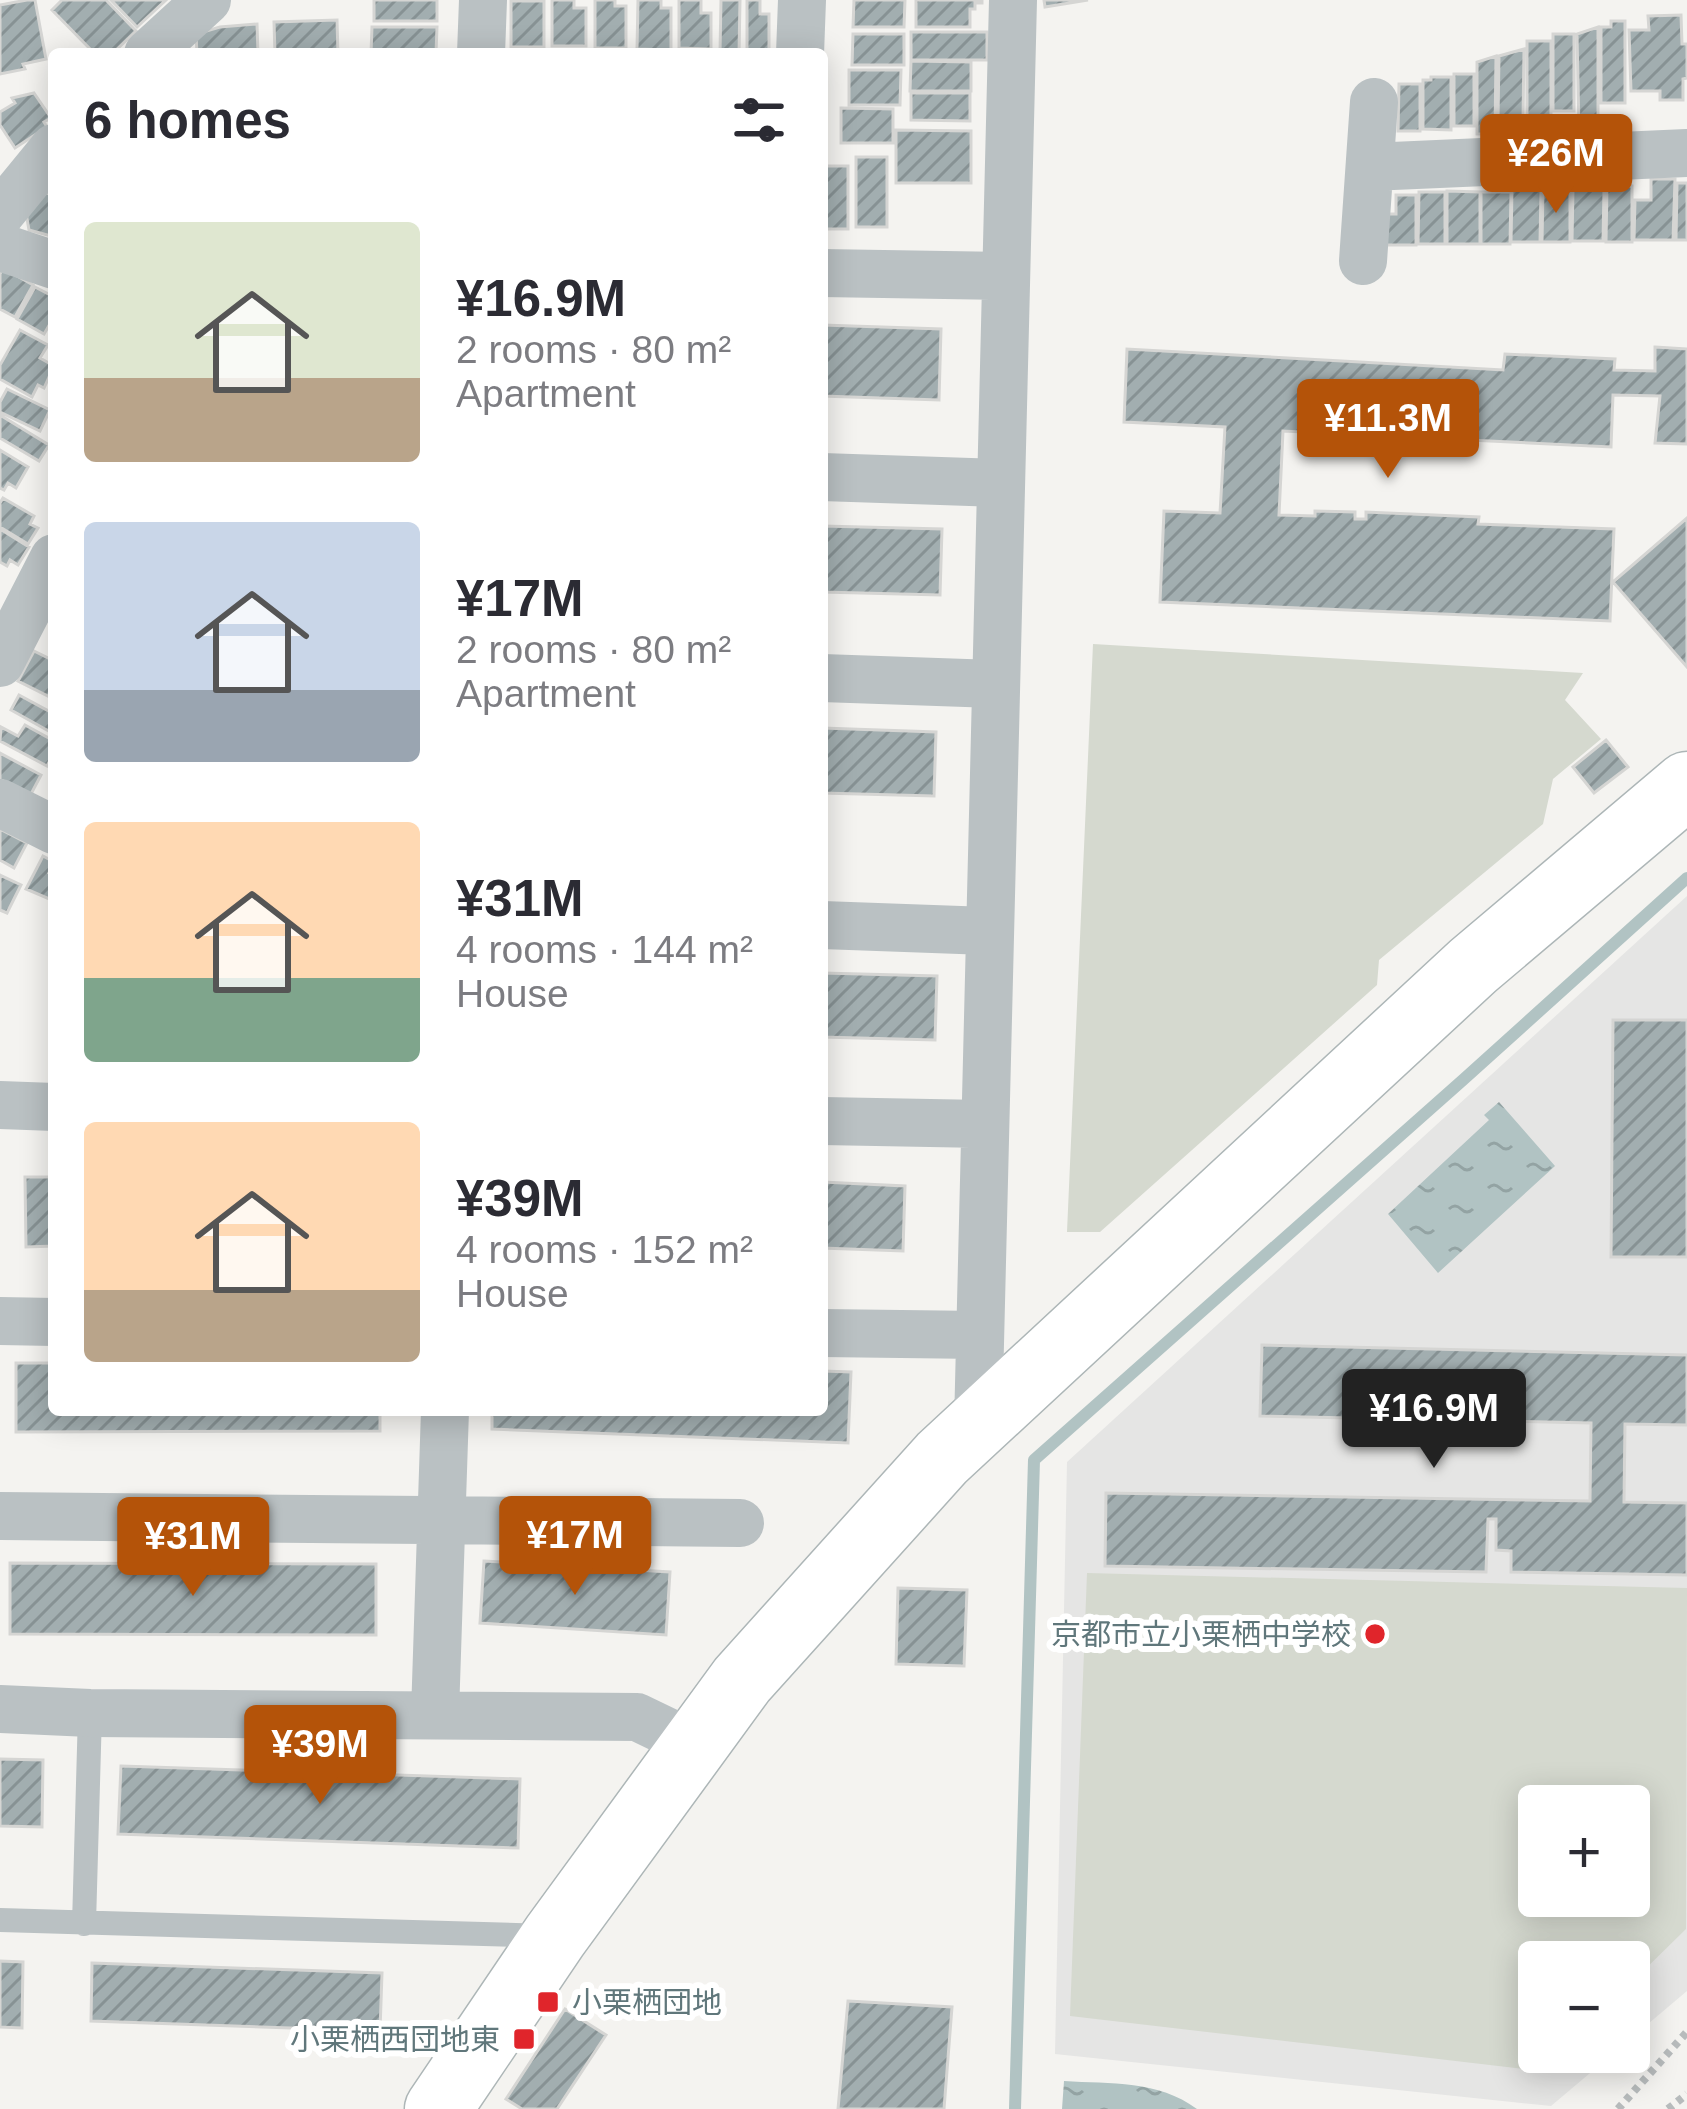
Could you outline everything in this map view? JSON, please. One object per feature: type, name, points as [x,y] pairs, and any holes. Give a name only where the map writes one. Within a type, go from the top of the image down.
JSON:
[{"type":"street","points":[[155,48],[207,0]]},
{"type":"street","points":[[481,48],[483,0]]},
{"type":"street","points":[[800,48],[802,0]]},
{"type":"street","points":[[978,1424],[1013,0]]},
{"type":"street","points":[[1363,261],[1374,102]]},
{"type":"street","points":[[1370,167],[1687,153]]},
{"type":"street","points":[[0,214],[48,155]]},
{"type":"street","points":[[0,247],[48,263]]},
{"type":"street","points":[[828,273],[1006,276]]},
{"type":"street","points":[[828,477],[1000,483]]},
{"type":"street","points":[[0,663],[48,570]]},
{"type":"street","points":[[828,677],[995,685]]},
{"type":"street","points":[[438,2109],[555,1936],[742,1680],[942,1458],[1473,966],[1687,785]]},
{"type":"street","points":[[0,803],[48,827]]},
{"type":"street","points":[[828,925],[988,931]]},
{"type":"street","points":[[0,1105],[48,1107]]},
{"type":"street","points":[[828,1121],[984,1124]]},
{"type":"street","points":[[0,1321],[48,1322]]},
{"type":"street","points":[[828,1333],[980,1335]]},
{"type":"street","points":[[435,1714],[445,1416]]},
{"type":"street","points":[[0,1516],[740,1523]]},
{"type":"street","points":[[0,1709],[638,1717],[693,1744]]},
{"type":"lane","points":[[84,1924],[90,1713]]},
{"type":"lane","points":[[0,1920],[555,1936]]},
{"type":"path","points":[[1618,2109],[1687,2032]]},
{"type":"path","points":[[1668,2109],[1687,2094]]},
{"type":"shaded area","points":[[1093,644],[1583,673],[1565,700],[1601,739],[1553,779],[1543,824],[1379,960],[1377,985],[1100,1232],[1067,1232]]},
{"type":"shaded area","name":"京都市立小栗栖中学校","points":[[1687,896],[1687,1991],[1650,2022],[1650,1941],[1518,1941],[1518,2073],[1590,2073],[1551,2106],[1055,2054],[1067,1462]]},
{"type":"shaded area","points":[[1087,1573],[1687,1588],[1686,1929],[1650,1964],[1650,1941],[1518,1941],[1518,2068],[1070,2016]]},
{"type":"water","points":[[1499,1102],[1555,1166],[1438,1273],[1388,1214],[1489,1120],[1484,1115]]},
{"type":"water","points":[[1064,2081],[1150,2088],[1197,2109],[1062,2109]]},
{"type":"building","points":[[35,0],[46,59],[0,74],[0,5]]},
{"type":"building","points":[[62,0],[106,0],[136,31],[118,48],[89,48],[52,10]]},
{"type":"building","points":[[111,0],[166,0],[137,27]]},
{"type":"building","points":[[374,0],[437,0],[437,21],[374,21]]},
{"type":"building","points":[[552,0],[574,0],[574,8],[586,8],[586,46],[552,46]]},
{"type":"building","points":[[595,0],[615,0],[615,6],[626,6],[626,48],[595,48]]},
{"type":"building","points":[[638,0],[661,0],[661,8],[671,8],[671,48],[637,48]]},
{"type":"building","points":[[679,0],[701,0],[701,13],[711,13],[711,48],[679,48]]},
{"type":"building","points":[[721,0],[740,0],[739,48],[720,48]]},
{"type":"building","points":[[747,0],[760,0],[760,14],[769,14],[769,48],[747,48]]},
{"type":"building","points":[[854,0],[905,0],[904,27],[853,27]]},
{"type":"building","points":[[916,0],[982,3],[970,9],[970,27],[916,27]]},
{"type":"building","points":[[1044,0],[1088,0],[1045,7]]},
{"type":"building","points":[[511,1],[544,1],[544,47],[511,47]]},
{"type":"building","points":[[1681,15],[1682,44],[1687,44],[1683,100],[1660,100],[1660,91],[1631,91],[1629,30],[1649,30],[1648,16]]},
{"type":"building","points":[[337,20],[338,48],[275,48],[274,22]]},
{"type":"building","points":[[1611,21],[1625,21],[1625,103],[1601,103],[1601,27],[1611,27]]},
{"type":"building","points":[[257,24],[258,48],[197,48],[196,34]]},
{"type":"building","points":[[372,27],[437,27],[436,48],[371,48]]},
{"type":"building","points":[[1598,27],[1598,129],[1579,129],[1577,34]]},
{"type":"building","points":[[911,32],[987,32],[987,60],[911,60]]},
{"type":"building","points":[[853,34],[904,34],[904,65],[852,65]]},
{"type":"building","points":[[1553,34],[1574,34],[1574,111],[1553,111]]},
{"type":"building","points":[[1527,41],[1551,41],[1551,131],[1527,131]]},
{"type":"building","points":[[1524,49],[1523,119],[1498,119],[1499,56]]},
{"type":"building","points":[[1496,56],[1495,134],[1477,134],[1477,62]]},
{"type":"building","points":[[911,61],[971,62],[971,91],[910,91]]},
{"type":"building","points":[[849,70],[901,70],[900,105],[849,105]]},
{"type":"building","points":[[1454,74],[1474,74],[1474,126],[1454,126]]},
{"type":"building","points":[[1451,77],[1451,130],[1423,129],[1423,80]]},
{"type":"building","points":[[1399,84],[1420,84],[1420,131],[1398,131]]},
{"type":"building","points":[[34,93],[48,114],[47,127],[15,148],[0,125],[0,112],[15,103],[12,98]]},
{"type":"building","points":[[911,93],[970,93],[970,121],[911,120]]},
{"type":"building","points":[[841,108],[893,109],[893,143],[841,143]]},
{"type":"building","points":[[896,130],[971,131],[971,183],[896,183]]},
{"type":"building","points":[[856,157],[887,157],[887,227],[856,227]]},
{"type":"building","points":[[828,166],[848,166],[848,229],[828,229]]},
{"type":"building","points":[[1651,179],[1675,179],[1673,240],[1634,240],[1635,200],[1651,200]]},
{"type":"building","points":[[1677,183],[1687,183],[1687,240],[1676,240]]},
{"type":"building","points":[[1607,186],[1632,186],[1632,242],[1606,242]]},
{"type":"building","points":[[1512,189],[1541,190],[1540,242],[1511,242]]},
{"type":"building","points":[[1543,189],[1570,189],[1570,242],[1542,242]]},
{"type":"building","points":[[1573,189],[1604,189],[1603,241],[1572,241]]},
{"type":"building","points":[[1447,191],[1480,192],[1480,244],[1447,244]]},
{"type":"building","points":[[1419,192],[1445,192],[1445,244],[1418,244]]},
{"type":"building","points":[[1481,192],[1511,192],[1510,244],[1481,244]]},
{"type":"building","points":[[48,194],[48,235],[29,230],[26,213]]},
{"type":"building","points":[[1396,195],[1416,195],[1416,245],[1385,245],[1385,214],[1396,214]]},
{"type":"building","points":[[3,268],[33,285],[15,317],[0,309]]},
{"type":"building","points":[[35,287],[48,294],[44,334],[17,319]]},
{"type":"building","points":[[828,325],[941,329],[939,400],[828,396]]},
{"type":"building","points":[[20,330],[48,345],[40,358],[48,363],[48,379],[32,397],[0,379],[0,365]]},
{"type":"building","points":[[1655,347],[1687,349],[1687,444],[1655,443],[1660,396],[1613,395],[1611,447],[1283,431],[1279,515],[1355,512],[1355,519],[1366,519],[1366,512],[1479,517],[1478,524],[1614,529],[1610,621],[1160,602],[1164,511],[1220,513],[1225,427],[1124,422],[1127,349],[1503,370],[1505,354],[1615,359],[1614,370],[1655,371]]},
{"type":"building","points":[[7,389],[48,409],[48,414],[40,431],[0,412]]},
{"type":"building","points":[[0,415],[48,447],[39,461],[0,438]]},
{"type":"building","points":[[0,450],[28,467],[16,488],[8,483],[4,490],[0,488]]},
{"type":"building","points":[[3,498],[34,516],[30,524],[38,528],[28,544],[0,527]]},
{"type":"building","points":[[1687,518],[1687,667],[1613,582]]},
{"type":"building","points":[[828,526],[942,529],[940,595],[828,592]]},
{"type":"building","points":[[0,529],[29,547],[18,565],[10,560],[7,566],[0,562]]},
{"type":"building","points":[[34,651],[48,658],[48,696],[18,681]]},
{"type":"building","points":[[19,695],[48,711],[48,731],[11,710]]},
{"type":"building","points":[[25,725],[48,738],[47,766],[0,741],[1,727],[18,736]]},
{"type":"building","points":[[828,728],[936,732],[934,796],[828,793]]},
{"type":"building","points":[[1606,740],[1628,767],[1594,793],[1573,767]]},
{"type":"building","points":[[0,753],[41,775],[30,796],[0,779]]},
{"type":"building","points":[[0,829],[27,843],[14,868],[0,860]]},
{"type":"building","points":[[43,856],[48,859],[48,898],[26,889]]},
{"type":"building","points":[[0,875],[21,885],[7,913],[0,910]]},
{"type":"building","points":[[828,973],[937,976],[935,1040],[828,1037]]},
{"type":"building","points":[[1613,1020],[1687,1020],[1687,1257],[1611,1257]]},
{"type":"building","points":[[25,1177],[48,1177],[48,1246],[26,1247]]},
{"type":"building","points":[[828,1182],[905,1186],[903,1251],[828,1248]]},
{"type":"building","points":[[1262,1345],[1687,1355],[1687,1425],[1625,1424],[1624,1502],[1687,1503],[1687,1575],[1511,1572],[1511,1551],[1496,1550],[1496,1519],[1488,1519],[1486,1572],[1105,1566],[1106,1493],[1590,1501],[1591,1423],[1260,1416]]},
{"type":"building","points":[[16,1363],[48,1363],[48,1416],[380,1416],[380,1431],[16,1432]]},
{"type":"building","points":[[828,1371],[851,1372],[848,1443],[492,1429],[492,1416],[828,1416]]},
{"type":"building","points":[[484,1561],[670,1572],[666,1635],[480,1623]]},
{"type":"building","points":[[10,1563],[376,1564],[376,1635],[10,1634]]},
{"type":"building","points":[[898,1588],[967,1590],[964,1666],[896,1664]]},
{"type":"building","points":[[0,1759],[43,1760],[42,1827],[0,1826]]},
{"type":"building","points":[[121,1766],[520,1779],[518,1848],[118,1834]]},
{"type":"building","points":[[0,1961],[23,1962],[22,2028],[0,2027]]},
{"type":"building","points":[[92,1963],[382,1973],[380,2031],[91,2021]]},
{"type":"building","points":[[848,2001],[952,2007],[944,2109],[838,2109]]},
{"type":"building","points":[[565,2009],[606,2035],[557,2109],[522,2109],[506,2099]]},
{"type":"waterway","points":[[1015,2109],[1034,1460],[1687,878]]},
{"type":"place","name":"京都市立小栗栖中学校","points":[[1375,1634]]},
{"type":"place","name":"小栗栖団地","points":[[548,2002]]},
{"type":"place","name":"小栗栖西団地東","points":[[524,2039]]}]
